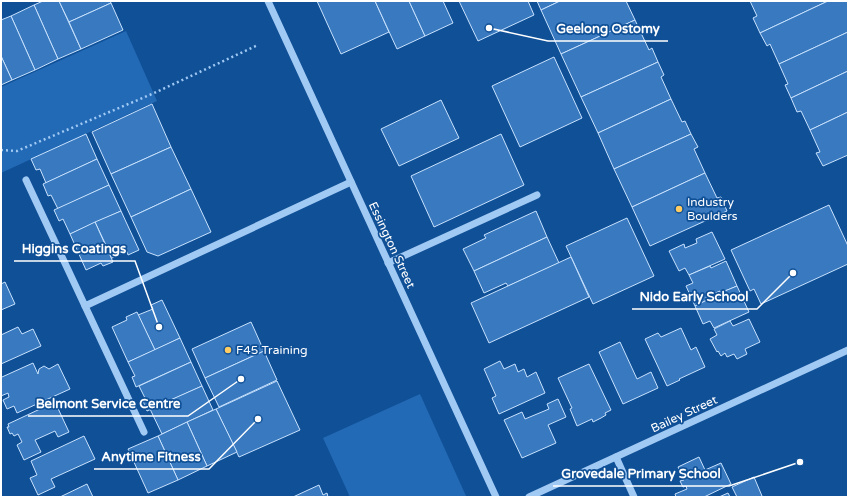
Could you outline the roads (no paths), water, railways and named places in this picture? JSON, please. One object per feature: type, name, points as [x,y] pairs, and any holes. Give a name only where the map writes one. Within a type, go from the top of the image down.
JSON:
[{"type":"street","name":"Essington Street","points":[[268,1],[496,497]]},
{"type":"street","points":[[26,180],[144,432]]},
{"type":"street","points":[[85,306],[351,182]]},
{"type":"street","points":[[388,263],[537,195]]},
{"type":"street","name":"Bailey Street","points":[[530,497],[848,350]]},
{"type":"street","points":[[616,457],[634,497]]},
{"type":"place","name":"Geelong Ostomy","points":[[489,28]]},
{"type":"place","name":"Industry Boulders","points":[[679,209]]},
{"type":"place","name":"Nido Early School","points":[[793,273]]},
{"type":"place","name":"Higgins Coatings","points":[[159,327]]},
{"type":"place","name":"F45 Training","points":[[228,350]]},
{"type":"place","name":"Belmont Service Centre","points":[[241,379]]},
{"type":"place","name":"Anytime Fitness","points":[[258,419]]},
{"type":"place","name":"Grovedale Primary School","points":[[800,462]]}]
